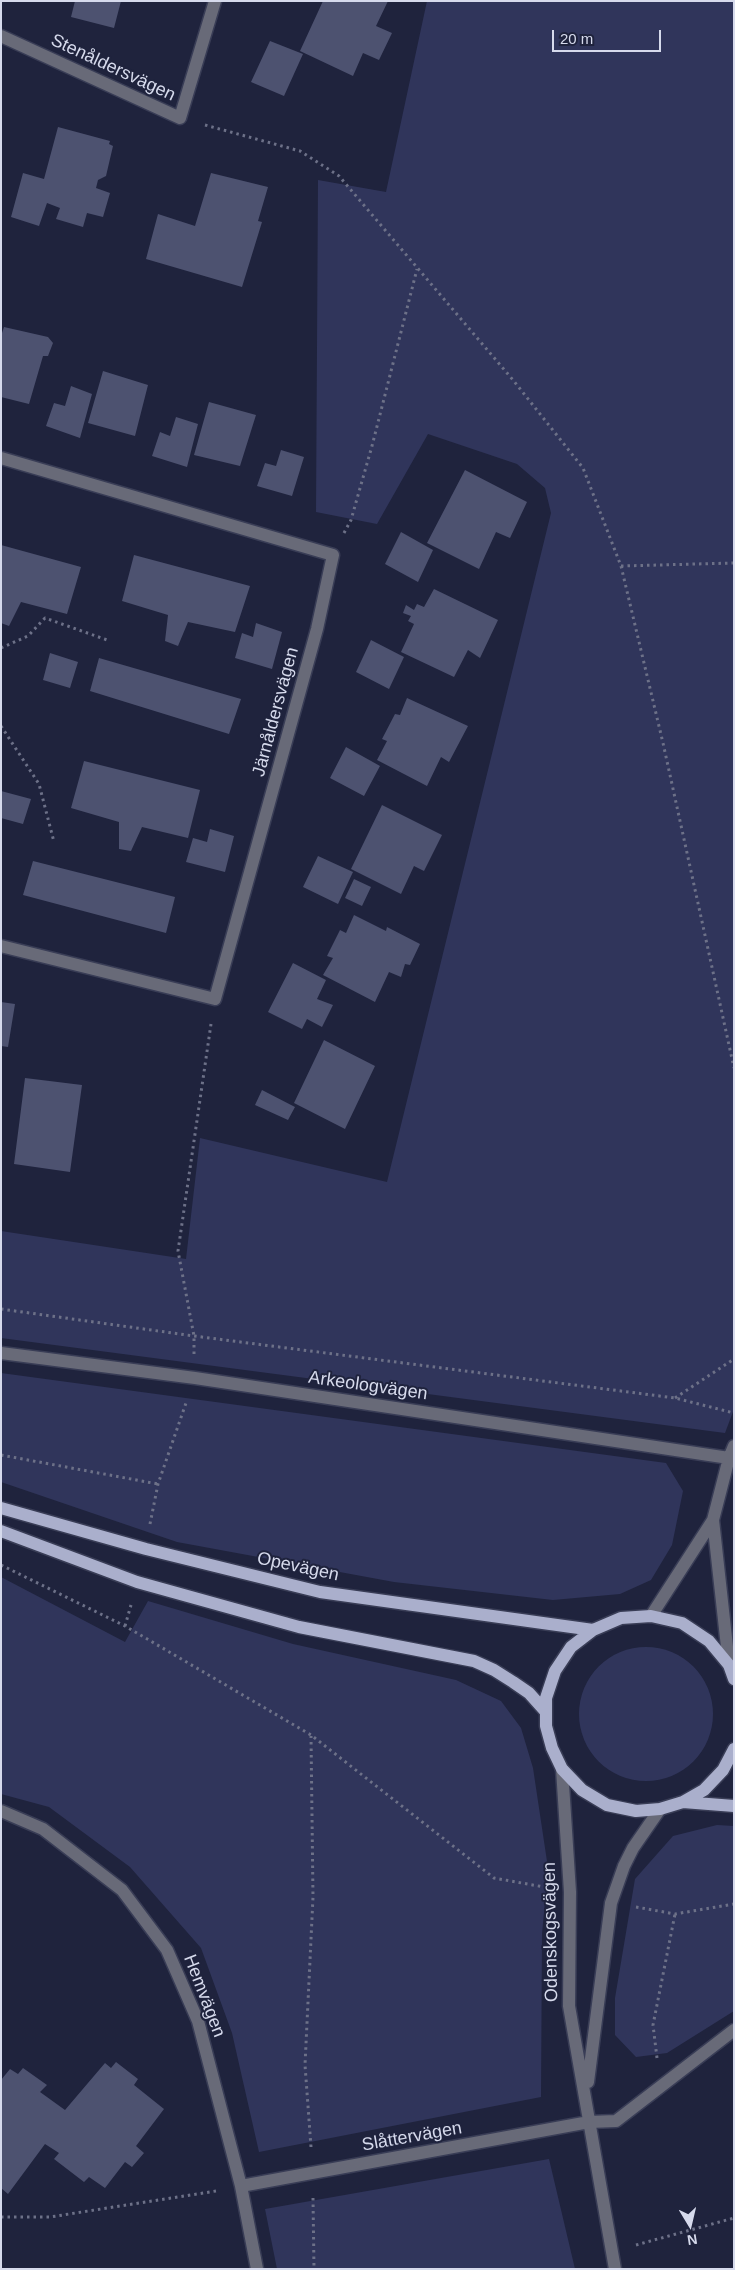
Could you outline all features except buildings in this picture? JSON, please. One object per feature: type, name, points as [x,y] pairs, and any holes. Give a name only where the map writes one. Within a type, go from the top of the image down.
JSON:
[{"type":"main road","name":"Opevägen","points":[[1,1508],[146,1549],[320,1592],[593,1630]]},
{"type":"main road","points":[[1,1531],[137,1582],[299,1627],[474,1661],[494,1670],[529,1693],[546,1712]]},
{"type":"main road","points":[[734,1679],[728,1665],[709,1641],[682,1623],[651,1616],[621,1618],[593,1630],[571,1647],[555,1671],[546,1698],[546,1726],[552,1748],[562,1769],[582,1790],[607,1805],[636,1811],[660,1809],[683,1802],[704,1790],[723,1770],[734,1749]]},
{"type":"main road","points":[[683,1802],[734,1806]]},
{"type":"street","name":"Stenåldersvägen","points":[[1,36],[180,118],[215,1]]},
{"type":"street","points":[[1,458],[334,555]]},
{"type":"street","name":"Järnåldersvägen","points":[[215,999],[315,637],[334,555]]},
{"type":"street","points":[[1,946],[215,999]]},
{"type":"street","name":"Arkeologvägen","points":[[1,1354],[195,1378],[732,1455]]},
{"type":"street","points":[[651,1616],[713,1520],[732,1455]]},
{"type":"street","points":[[713,1520],[728,1665]]},
{"type":"street","name":"Odenskogsvägen","points":[[562,1769],[570,1892],[569,2006],[586,2094],[589,2122],[615,2269]]},
{"type":"street","name":"Odenskogsvägen","points":[[586,2094],[611,1903],[624,1866],[633,1848],[660,1809]]},
{"type":"street","name":"Hemvägen","points":[[1,1811],[43,1829],[122,1890],[167,1950],[198,2021],[241,2186],[257,2269]]},
{"type":"street","name":"Slåttervägen","points":[[241,2186],[589,2122],[616,2121],[734,2030]]},
{"type":"path","points":[[180,118],[300,150],[339,176],[513,380],[583,468],[621,566],[663,743],[734,1068]]},
{"type":"path","points":[[334,555],[351,520],[417,269]]},
{"type":"path","points":[[621,566],[734,563]]},
{"type":"path","points":[[1,648],[28,636],[45,618],[110,641]]},
{"type":"path","points":[[1,726],[38,784],[54,842]]},
{"type":"path","points":[[146,1549],[158,1484],[195,1378],[194,1336],[178,1251],[215,999]]},
{"type":"path","points":[[1,1309],[194,1336],[675,1398],[734,1414]]},
{"type":"path","points":[[675,1398],[734,1359]]},
{"type":"path","points":[[1,1455],[158,1484]]},
{"type":"path","points":[[1,1565],[125,1626],[311,1735],[494,1878],[570,1892]]},
{"type":"path","points":[[125,1626],[137,1582]]},
{"type":"path","points":[[311,1735],[313,1897],[305,2065],[313,2173],[314,2269]]},
{"type":"path","points":[[611,1903],[675,1914],[734,1904]]},
{"type":"path","points":[[660,2088],[653,2025],[675,1914]]},
{"type":"path","points":[[1,2217],[50,2217],[241,2186]]},
{"type":"path","points":[[635,2245],[734,2218]]},
{"type":"shaded area","points":[[427,1],[734,1],[734,1409],[725,1433],[1,1338],[1,1231],[186,1259],[200,1138],[387,1182],[551,513],[545,488],[517,464],[428,434],[377,524],[316,512],[318,180],[386,192]]},
{"type":"shaded area","points":[[1,1373],[666,1463],[683,1491],[672,1545],[651,1580],[620,1594],[553,1600],[394,1582],[177,1542],[1,1482]]},
{"type":"shaded area","points":[[1,1577],[125,1642],[148,1601],[293,1644],[456,1680],[501,1701],[521,1728],[533,1768],[548,1868],[542,1934],[541,2097],[259,2152],[232,2033],[201,1948],[130,1867],[49,1807],[1,1794]]},
{"type":"shaded area","points":[[646,1647],[672,1652],[683,1658],[693,1667],[702,1677],[708,1688],[713,1714],[708,1740],[702,1751],[693,1761],[683,1770],[672,1776],[646,1781],[620,1776],[609,1770],[599,1761],[590,1751],[584,1740],[579,1714],[584,1688],[590,1677],[599,1667],[609,1658],[620,1652]]},
{"type":"shaded area","points":[[717,1825],[734,1826],[734,2011],[667,2053],[636,2057],[615,2035],[615,1998],[635,1879],[673,1836]]},
{"type":"shaded area","points":[[549,2159],[575,2269],[277,2269],[265,2209]]}]
